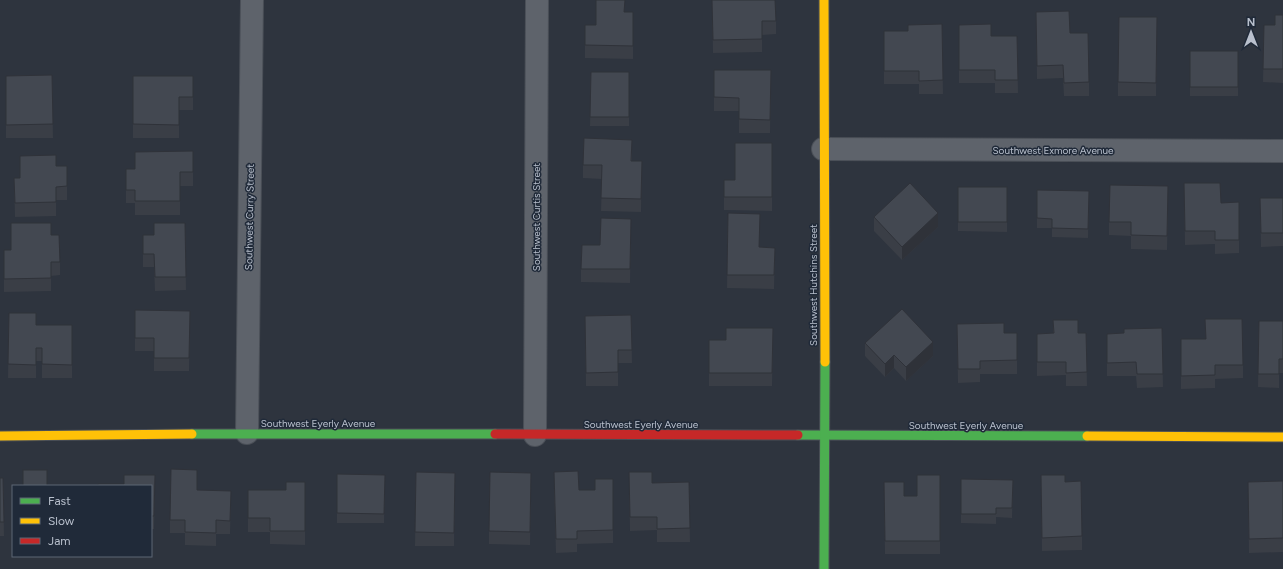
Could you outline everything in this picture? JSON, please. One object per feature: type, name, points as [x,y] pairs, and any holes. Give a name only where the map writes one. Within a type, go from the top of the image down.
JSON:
[{"type":"street","name":"Southwest Curry Street","points":[[247,433],[252,0]]},
{"type":"street","name":"Southwest Curtis Street","points":[[535,435],[537,0]]},
{"type":"street","name":"Southwest Hutchins Street","points":[[824,0],[824,569]]},
{"type":"street","name":"Southwest Exmore Avenue","points":[[823,149],[1283,151]]},
{"type":"street","name":"Southwest Eyerly Avenue","points":[[0,436],[247,433],[1283,437]]},
{"type":"building","points":[[596,0],[625,0],[624,12],[633,12],[633,46],[585,45],[585,25],[596,25]]},
{"type":"building","points":[[712,0],[775,0],[776,21],[762,21],[762,39],[713,40]]},
{"type":"building","points":[[1069,11],[1070,33],[1088,33],[1089,82],[1064,83],[1063,65],[1037,66],[1036,12]]},
{"type":"building","points":[[1275,15],[1283,15],[1283,69],[1263,69],[1264,25],[1275,25]]},
{"type":"building","points":[[1119,17],[1157,17],[1156,83],[1118,82]]},
{"type":"building","points":[[942,24],[943,80],[919,81],[919,71],[884,71],[884,31],[908,31],[908,25]]},
{"type":"building","points":[[991,24],[991,36],[1017,36],[1018,80],[995,80],[995,70],[959,70],[959,25]]},
{"type":"building","points":[[1190,51],[1238,51],[1238,87],[1190,87]]},
{"type":"building","points":[[714,70],[771,70],[770,120],[739,119],[739,98],[714,97]]},
{"type":"building","points":[[591,72],[629,72],[629,117],[590,117]]},
{"type":"building","points":[[52,75],[53,124],[6,125],[6,76]]},
{"type":"building","points":[[133,76],[193,76],[193,97],[179,97],[179,125],[133,124]]},
{"type":"building","points":[[584,138],[632,140],[631,161],[642,161],[641,199],[601,198],[602,165],[583,165]]},
{"type":"building","points":[[735,143],[772,143],[772,197],[724,197],[724,180],[735,180]]},
{"type":"building","points":[[193,151],[193,172],[180,172],[180,201],[135,201],[135,190],[126,190],[126,169],[135,169],[135,152]]},
{"type":"building","points":[[56,155],[56,166],[67,166],[67,186],[56,187],[56,202],[15,203],[14,178],[20,178],[20,156]]},
{"type":"building","points":[[910,183],[938,213],[902,247],[874,217]]},
{"type":"building","points":[[1184,183],[1220,183],[1221,203],[1239,202],[1239,240],[1215,240],[1215,231],[1185,231]]},
{"type":"building","points":[[1110,185],[1168,186],[1167,236],[1131,235],[1131,222],[1109,222]]},
{"type":"building","points":[[958,187],[1007,187],[1007,222],[958,222]]},
{"type":"building","points":[[1037,190],[1089,191],[1088,229],[1052,228],[1052,219],[1037,218]]},
{"type":"building","points":[[1260,198],[1283,198],[1283,233],[1261,233]]},
{"type":"building","points":[[728,213],[760,214],[759,247],[775,248],[774,275],[727,275]]},
{"type":"building","points":[[601,218],[631,219],[630,269],[581,269],[582,245],[600,245]]},
{"type":"building","points":[[11,223],[51,223],[51,235],[59,235],[60,262],[51,262],[51,278],[4,279],[4,250],[11,250]]},
{"type":"building","points":[[154,223],[185,223],[186,277],[155,277],[154,254],[143,254],[143,235],[154,235]]},
{"type":"building","points":[[902,309],[933,342],[906,367],[894,355],[885,364],[865,343]]},
{"type":"building","points":[[135,310],[190,311],[189,358],[154,358],[154,338],[135,338]]},
{"type":"building","points":[[9,313],[36,313],[36,325],[72,325],[72,365],[42,364],[42,348],[36,348],[36,365],[8,364]]},
{"type":"building","points":[[631,315],[632,350],[618,350],[618,372],[586,373],[585,316]]},
{"type":"building","points":[[1205,319],[1242,319],[1243,365],[1215,365],[1215,375],[1181,376],[1181,339],[1206,339]]},
{"type":"building","points":[[1053,320],[1078,320],[1078,333],[1086,333],[1087,372],[1066,373],[1066,362],[1037,362],[1037,334],[1054,333]]},
{"type":"building","points":[[1259,321],[1283,321],[1283,359],[1279,359],[1279,374],[1258,374]]},
{"type":"building","points":[[1004,323],[1004,333],[1017,333],[1017,360],[980,361],[980,369],[958,369],[957,324]]},
{"type":"building","points":[[726,328],[773,328],[772,373],[709,373],[709,340],[726,340]]},
{"type":"building","points":[[1162,328],[1163,374],[1137,374],[1136,362],[1107,363],[1107,334],[1124,333],[1124,329]]},
{"type":"building","points":[[171,469],[197,470],[197,490],[231,491],[230,521],[216,520],[216,533],[185,532],[185,520],[170,520]]},
{"type":"building","points":[[23,470],[47,470],[47,485],[23,485]]},
{"type":"building","points":[[578,471],[579,490],[595,490],[595,479],[613,479],[613,530],[577,531],[577,539],[556,539],[554,472]]},
{"type":"building","points":[[416,472],[455,473],[454,533],[415,532]]},
{"type":"building","points":[[490,472],[531,473],[530,532],[489,531]]},
{"type":"building","points":[[629,472],[652,472],[652,483],[689,482],[690,528],[657,529],[657,517],[630,517]]},
{"type":"building","points":[[337,474],[385,475],[384,514],[337,513]]},
{"type":"building","points":[[124,475],[155,475],[154,516],[152,516],[152,485],[98,485],[124,484]]},
{"type":"building","points":[[917,475],[940,475],[940,541],[885,541],[884,482],[904,482],[904,496],[917,496]]},
{"type":"building","points":[[1041,475],[1065,475],[1065,482],[1081,481],[1082,536],[1042,538]]},
{"type":"building","points":[[0,478],[3,478],[4,522],[0,522]]},
{"type":"building","points":[[961,479],[1013,480],[1012,508],[996,508],[996,514],[961,514]]},
{"type":"building","points":[[1283,481],[1283,538],[1249,539],[1248,482]]},
{"type":"building","points":[[286,482],[305,482],[305,531],[270,531],[270,518],[248,518],[248,490],[286,490]]},
{"type":"traffic: fast","points":[[824,569],[825,362]]},
{"type":"traffic: fast","points":[[192,434],[495,434]]},
{"type":"traffic: fast","points":[[798,435],[1087,436]]},
{"type":"traffic: slow","points":[[824,0],[825,362]]},
{"type":"traffic: slow","points":[[0,436],[192,434]]},
{"type":"traffic: slow","points":[[1087,436],[1283,437]]},
{"type":"traffic: jam","points":[[495,434],[798,435]]}]
